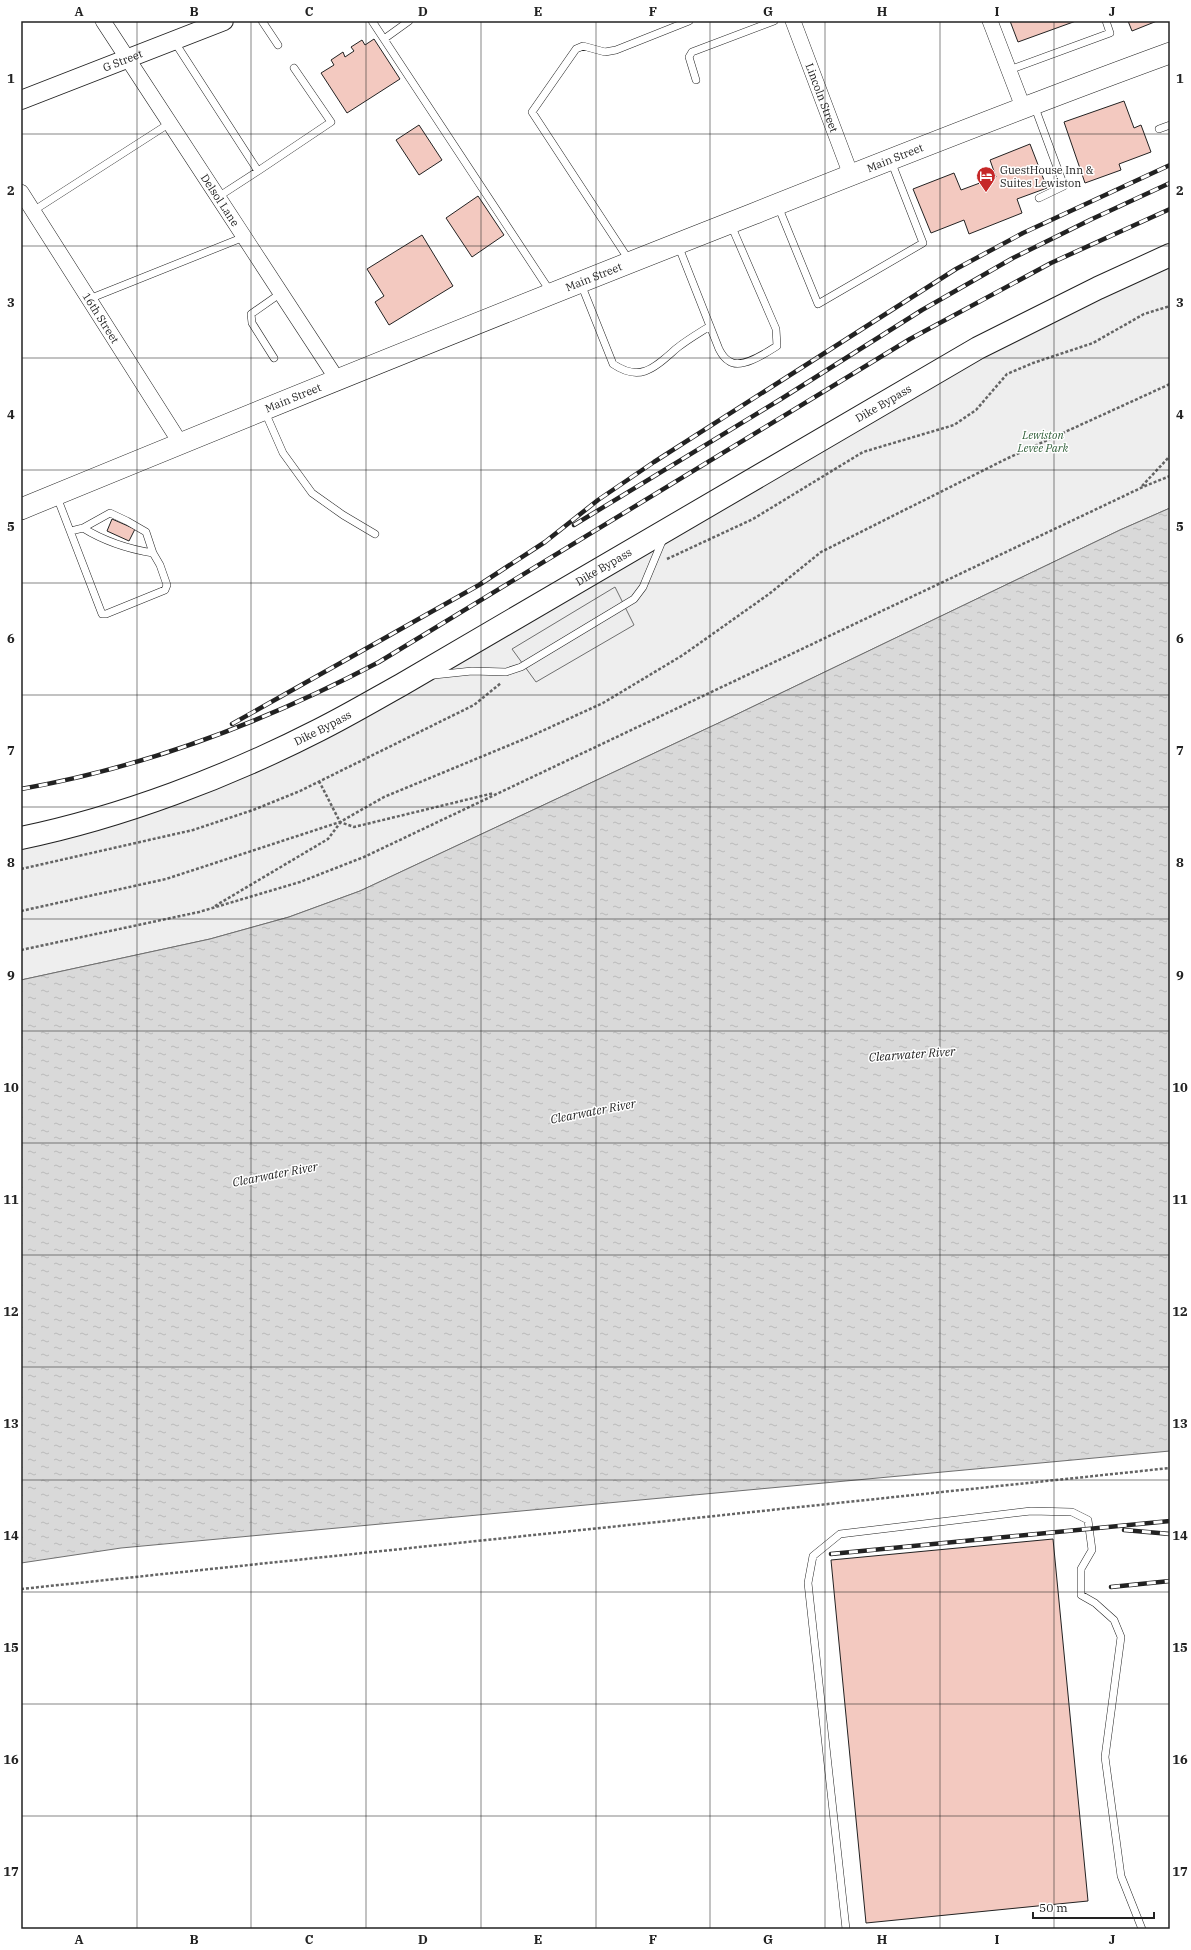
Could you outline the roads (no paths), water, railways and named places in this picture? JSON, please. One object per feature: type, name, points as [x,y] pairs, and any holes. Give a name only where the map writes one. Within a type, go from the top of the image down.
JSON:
[{"type":"highway","name":"Dike Bypass","points":[[21,838],[92,820],[138,806],[213,778],[319,730],[401,685],[978,348],[1098,288],[1170,256]]},
{"type":"main road","name":"Main Street","points":[[21,509],[337,379],[730,222],[1028,105],[1170,53]]},
{"type":"street","name":"Delsol Lane","points":[[104,21],[337,379]]},
{"type":"street","name":"G Street","points":[[21,100],[224,21]]},
{"type":"street","name":"Lincoln Street","points":[[793,21],[851,175]]},
{"type":"street","points":[[990,21],[1009,70],[1028,105]]},
{"type":"street","name":"16th Street","points":[[21,192],[181,444]]},
{"type":"lane","points":[[262,21],[278,44]]},
{"type":"lane","points":[[372,21],[552,293]]},
{"type":"lane","points":[[384,39],[409,21]]},
{"type":"lane","points":[[630,262],[532,112],[576,49],[583,46],[605,52],[616,50],[689,21]]},
{"type":"lane","points":[[696,80],[689,57],[692,52],[774,21]]},
{"type":"lane","points":[[1009,70],[1110,33],[1106,21]]},
{"type":"lane","points":[[174,41],[258,171]]},
{"type":"lane","points":[[218,197],[331,122],[294,68]]},
{"type":"lane","points":[[1028,105],[1064,186],[1039,198]]},
{"type":"lane","points":[[33,211],[170,123]]},
{"type":"lane","points":[[1159,129],[1170,125]]},
{"type":"lane","points":[[777,204],[818,304],[923,243],[890,159]]},
{"type":"lane","points":[[678,243],[719,349],[728,361],[738,364],[761,356],[777,346],[776,329],[730,222]]},
{"type":"lane","points":[[89,299],[244,237]]},
{"type":"lane","points":[[580,282],[613,364],[625,372],[640,374],[662,363],[677,348],[710,326]]},
{"type":"lane","points":[[274,358],[252,323],[251,314],[281,293]]},
{"type":"lane","points":[[264,410],[282,453],[312,493],[343,515],[375,534]]},
{"type":"lane","points":[[56,495],[102,614],[106,614],[164,590],[167,585],[160,565],[153,553],[146,532],[127,520],[110,513],[83,528],[71,531]]},
{"type":"lane","points":[[401,685],[426,676],[444,673],[472,671],[506,672],[521,667],[634,599],[643,587],[663,540],[675,524]]},
{"type":"lane","points":[[83,528],[97,537],[136,551],[153,553]]},
{"type":"lane","points":[[846,1929],[808,1583],[813,1556],[840,1534],[1031,1511],[1072,1512],[1088,1520],[1092,1550],[1081,1569],[1081,1596],[1095,1603],[1114,1620],[1121,1637],[1105,1757],[1121,1876],[1142,1929]]},
{"type":"water","name":"Clearwater River","points":[[1170,508],[1170,1451],[121,1548],[21,1563],[21,980],[210,939],[289,917],[360,891],[725,720],[1120,530]]},
{"type":"railway","points":[[232,724],[479,585],[545,542],[598,500],[654,462],[956,269],[1023,233],[1170,165]]},
{"type":"railway","points":[[574,525],[781,399],[922,310],[1013,258],[1170,183]]},
{"type":"railway","points":[[21,789],[68,780],[160,755],[293,704],[379,662],[910,339],[1051,263],[1170,209]]},
{"type":"railway","points":[[831,1554],[1170,1521]]},
{"type":"railway","points":[[1124,1530],[1170,1534]]},
{"type":"railway","points":[[1111,1587],[1170,1581]]},
{"type":"place","name":"GuestHouse Inn & Suites Lewiston","points":[[986,193]]},
{"type":"park label","name":"Lewiston Levee Park","points":[[1043,441]]}]
